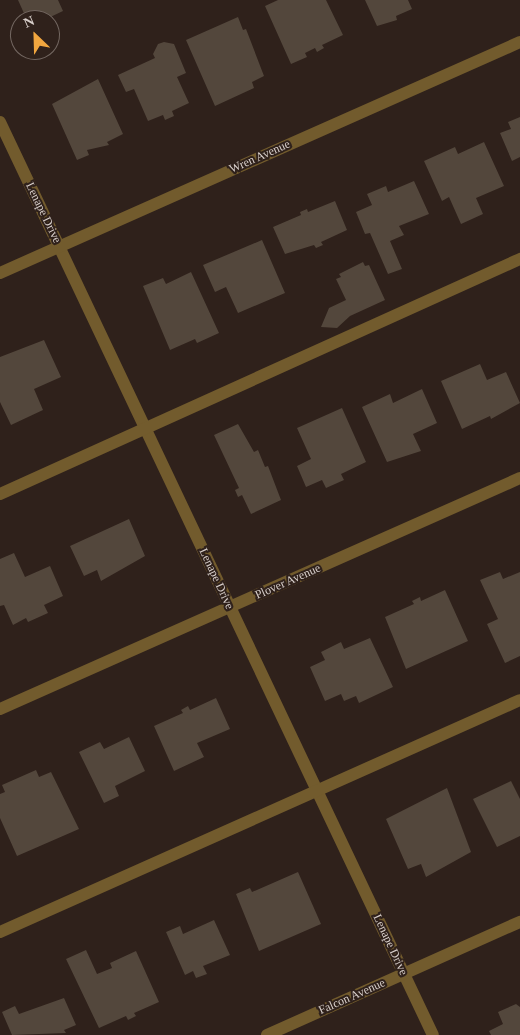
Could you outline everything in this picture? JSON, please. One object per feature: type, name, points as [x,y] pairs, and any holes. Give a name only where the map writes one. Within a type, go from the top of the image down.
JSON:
[{"type":"street","name":"Wren Avenue","points":[[0,273],[520,42]]},
{"type":"street","name":"Lenape Drive","points":[[0,122],[433,1035]]},
{"type":"street","points":[[0,494],[520,259]]},
{"type":"street","name":"Plover Avenue","points":[[0,709],[520,478]]},
{"type":"street","points":[[0,932],[318,793],[520,700]]},
{"type":"street","name":"Falcon Avenue","points":[[267,1035],[520,922]]},
{"type":"building","points":[[18,0],[58,0],[63,11],[60,12],[60,10],[22,10]]},
{"type":"building","points":[[278,0],[326,0],[343,35],[322,45],[324,48],[317,52],[315,48],[305,53],[307,57],[291,64],[265,6]]},
{"type":"building","points":[[365,0],[408,0],[412,9],[396,16],[397,20],[377,26]]},
{"type":"building","points":[[238,17],[243,30],[246,29],[264,76],[252,82],[254,88],[215,106],[186,40]]},
{"type":"building","points":[[164,42],[174,44],[186,73],[177,77],[189,103],[172,111],[174,116],[165,120],[163,115],[148,121],[134,89],[126,92],[118,75],[155,58],[153,54],[158,44]]},
{"type":"building","points":[[98,79],[123,134],[107,142],[109,145],[87,150],[89,155],[77,160],[52,104]]},
{"type":"building","points":[[520,117],[520,157],[512,161],[500,133],[511,129],[508,122]]},
{"type":"building","points":[[484,142],[504,186],[476,198],[483,214],[461,224],[449,197],[442,201],[424,161],[455,147],[458,154]]},
{"type":"building","points":[[414,181],[429,214],[399,226],[404,235],[390,241],[402,269],[388,274],[370,233],[365,234],[356,212],[372,205],[367,194],[386,186],[388,192]]},
{"type":"building","points":[[335,201],[347,230],[321,242],[323,245],[316,248],[314,245],[285,254],[273,227],[301,215],[300,212],[307,209],[308,212]]},
{"type":"building","points":[[262,240],[285,293],[238,313],[226,287],[215,292],[203,265]]},
{"type":"building","points":[[363,262],[365,266],[369,265],[385,300],[350,316],[337,328],[321,327],[329,308],[346,300],[336,279],[341,277],[339,274]]},
{"type":"building","points":[[191,272],[219,333],[197,343],[195,339],[170,350],[143,286],[163,278],[166,284]]},
{"type":"building","points":[[44,340],[61,377],[34,389],[43,410],[11,425],[0,402],[0,357]]},
{"type":"building","points":[[480,364],[487,380],[506,372],[520,403],[491,419],[490,416],[462,429],[441,381]]},
{"type":"building","points":[[422,389],[437,423],[413,434],[421,451],[387,462],[362,407],[390,394],[393,403]]},
{"type":"building","points":[[342,408],[366,462],[341,474],[344,480],[326,488],[322,480],[306,487],[297,466],[311,459],[297,428]]},
{"type":"building","points":[[238,424],[254,452],[258,450],[265,467],[268,466],[281,500],[251,514],[242,495],[238,497],[235,490],[239,488],[214,435]]},
{"type":"building","points":[[129,519],[145,556],[101,581],[97,570],[84,576],[70,546]]},
{"type":"building","points":[[14,553],[25,577],[50,566],[63,596],[44,605],[48,613],[28,622],[26,618],[13,625],[4,605],[0,606],[0,559]]},
{"type":"building","points":[[500,572],[503,579],[520,572],[520,656],[505,663],[487,624],[498,619],[480,580]]},
{"type":"building","points":[[445,590],[468,641],[406,669],[385,617],[414,604],[412,601],[420,597],[421,601]]},
{"type":"building","points":[[370,638],[393,687],[359,703],[356,696],[344,701],[341,694],[325,701],[310,667],[325,660],[321,652],[341,642],[344,649]]},
{"type":"building","points":[[216,698],[230,729],[197,743],[204,757],[174,771],[154,726],[183,713],[181,710],[188,706],[190,710]]},
{"type":"building","points":[[129,737],[145,771],[115,786],[119,796],[104,803],[79,752],[100,742],[104,749]]},
{"type":"building","points":[[36,770],[39,777],[51,772],[79,829],[17,856],[0,818],[0,794],[5,792],[2,785]]},
{"type":"building","points":[[511,781],[520,799],[520,836],[497,847],[473,799]]},
{"type":"building","points":[[447,788],[471,852],[426,877],[421,864],[408,869],[386,819]]},
{"type":"building","points":[[298,872],[321,924],[259,951],[236,894],[250,888],[252,892]]},
{"type":"building","points":[[214,920],[230,955],[203,966],[207,974],[196,978],[193,971],[185,975],[166,932],[180,926],[183,934]]},
{"type":"building","points":[[86,950],[97,974],[112,968],[110,963],[136,951],[159,1002],[134,1013],[136,1016],[128,1020],[126,1016],[99,1028],[66,959]]},
{"type":"building","points":[[64,998],[76,1025],[64,1030],[66,1033],[12,1035],[2,1012],[15,1006],[19,1014]]},
{"type":"building","points":[[516,1004],[520,1007],[520,1035],[491,1035],[489,1031],[503,1024],[498,1012]]}]
